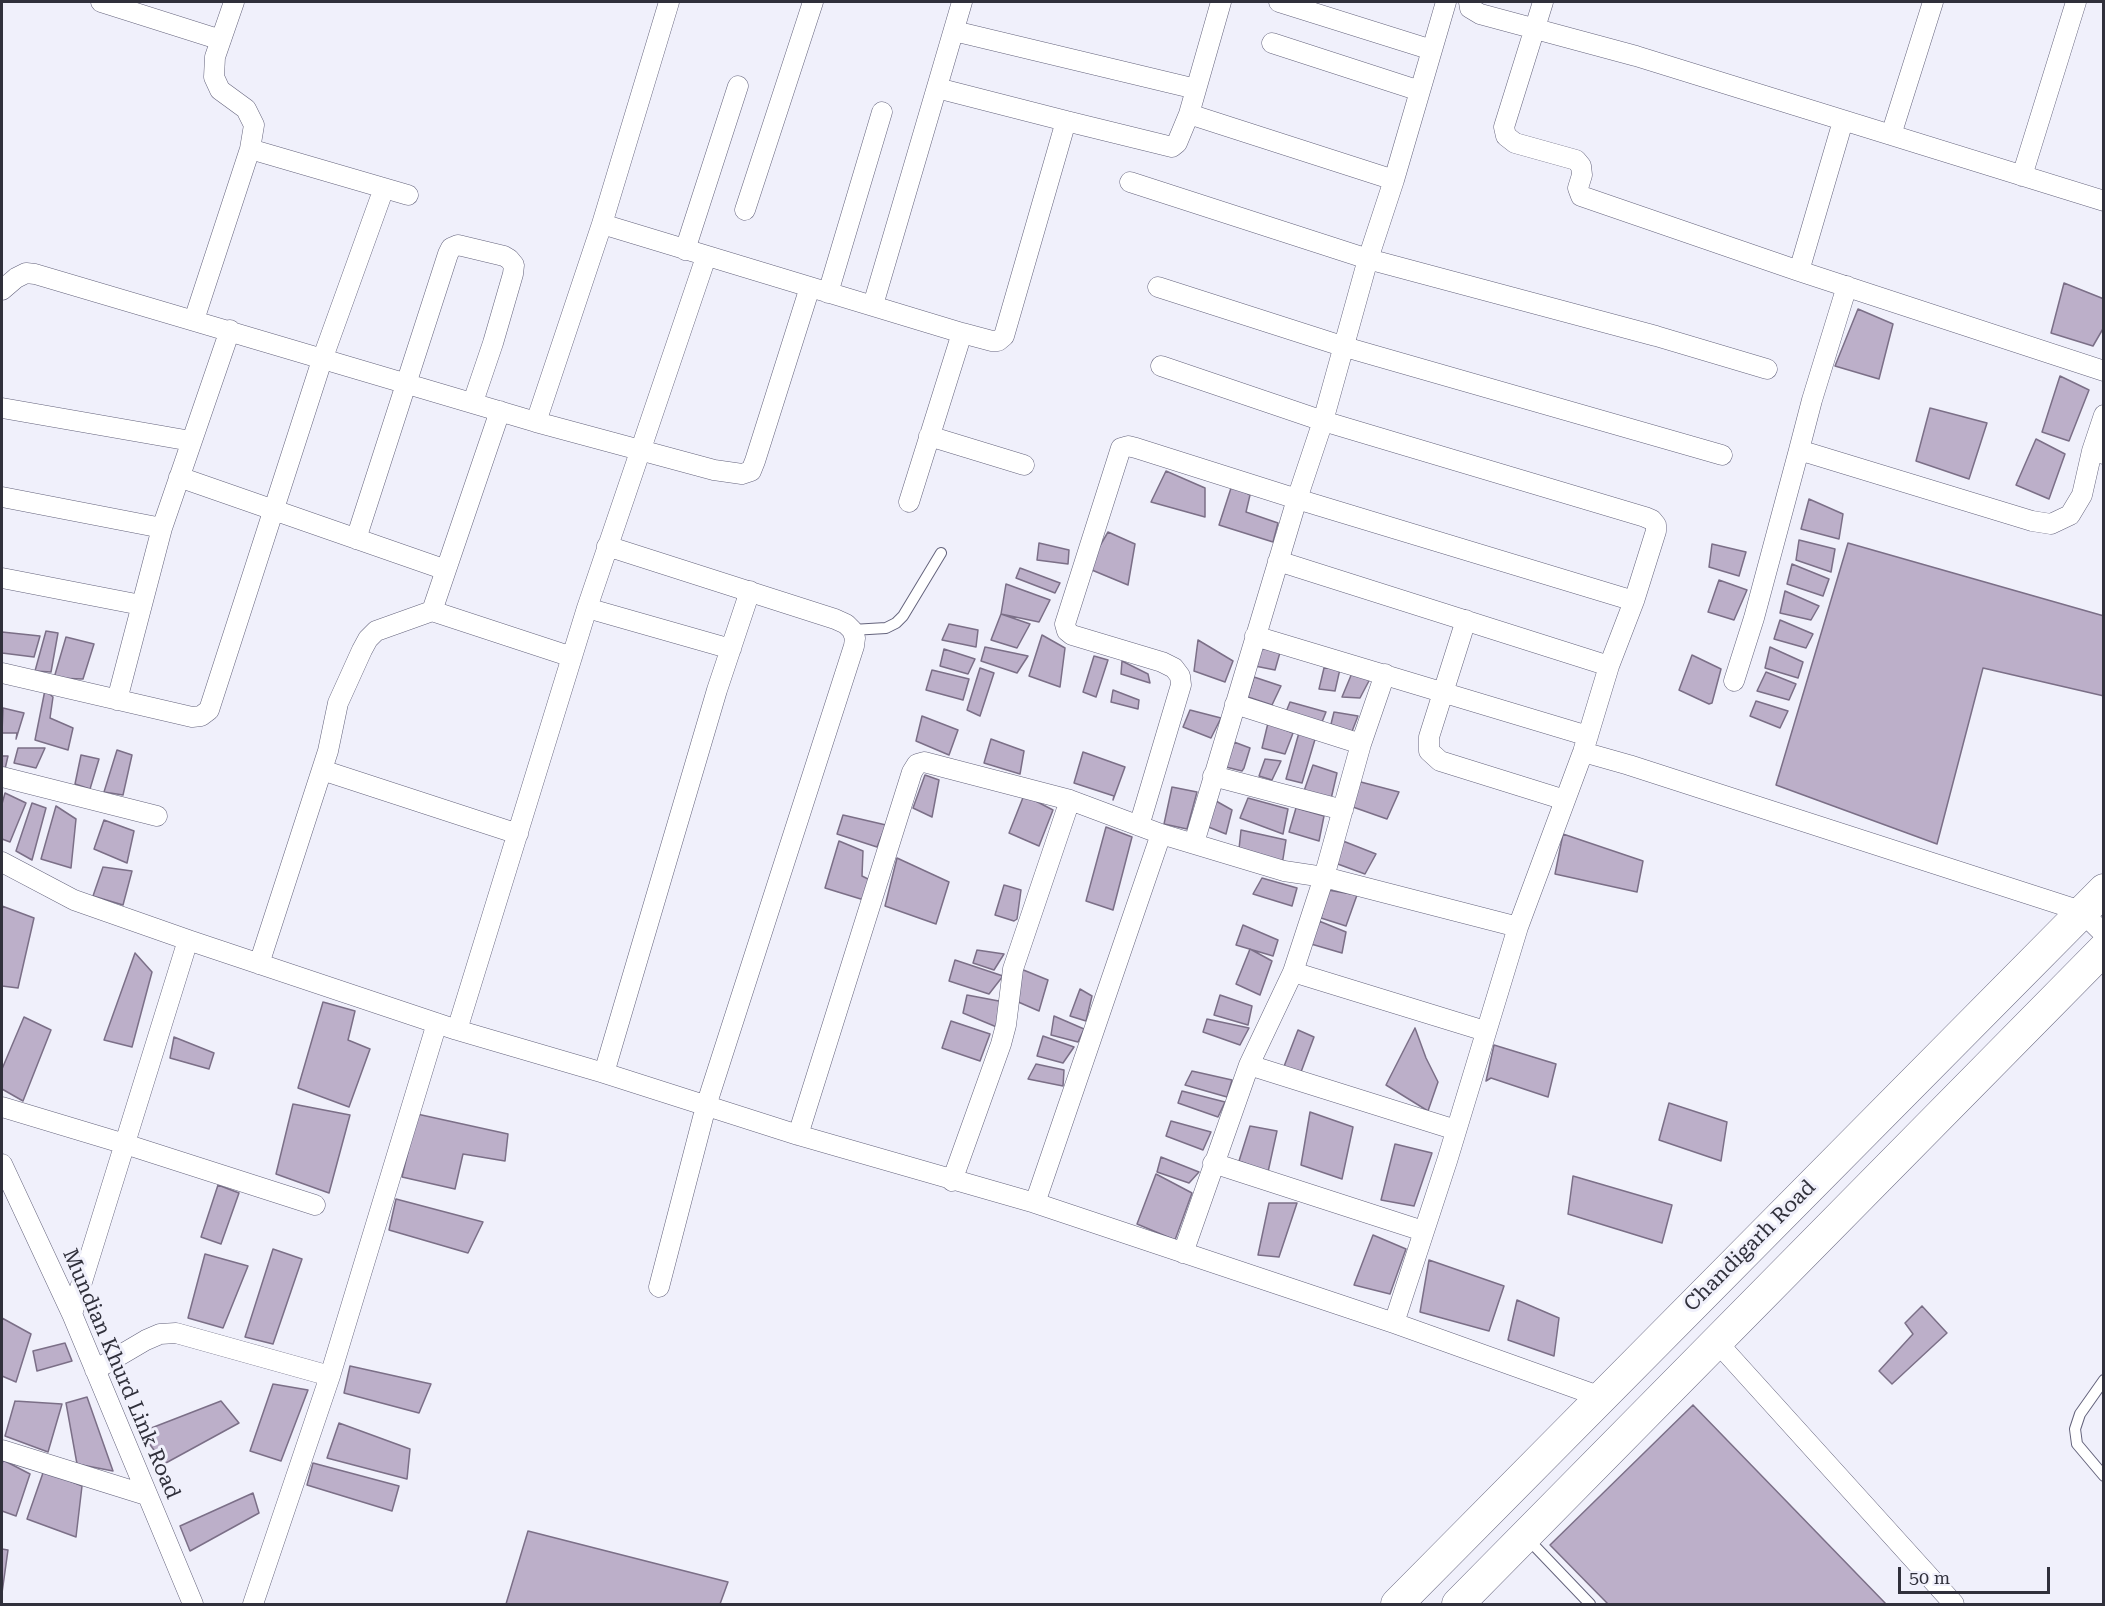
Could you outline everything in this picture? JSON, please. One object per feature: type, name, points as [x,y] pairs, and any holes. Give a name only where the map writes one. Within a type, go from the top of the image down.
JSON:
[{"type":"main road","name":"Chandigarh Road","points":[[1397,1605],[2103,890]]},
{"type":"main road","name":"Chandigarh Road","points":[[1458,1605],[2103,949]]},
{"type":"street","points":[[101,2],[221,40]]},
{"type":"street","points":[[194,320],[250,149],[254,125],[246,109],[220,90],[214,76],[215,57],[234,2]]},
{"type":"street","points":[[536,422],[602,224],[669,2]]},
{"type":"street","points":[[745,210],[813,2]]},
{"type":"street","points":[[873,305],[962,2]]},
{"type":"street","points":[[937,88],[1172,147],[1178,143],[1182,135],[1221,2]]},
{"type":"street","points":[[1279,2],[1432,50]]},
{"type":"street","points":[[1194,843],[1255,636],[1323,421],[1368,258],[1394,180],[1446,2]]},
{"type":"street","points":[[1468,2],[1470,8],[1480,14],[1636,56],[2103,201]]},
{"type":"street","points":[[1543,2],[1504,127],[1506,136],[1515,143],[1576,160],[1581,166],[1582,175],[1578,188],[1581,196],[1799,271],[2103,371]]},
{"type":"street","points":[[1891,135],[1933,2]]},
{"type":"street","points":[[2022,176],[2076,2]]},
{"type":"street","points":[[954,31],[1196,89]]},
{"type":"street","points":[[1272,43],[1420,91]]},
{"type":"street","points":[[685,250],[738,86]]},
{"type":"street","points":[[2,290],[26,273],[35,274],[536,422],[731,474],[742,474],[751,471],[819,290],[882,112]]},
{"type":"street","points":[[1189,114],[1394,180]]},
{"type":"street","points":[[602,224],[962,333],[998,341],[1004,336],[1066,121]]},
{"type":"street","points":[[1799,271],[1843,121]]},
{"type":"street","points":[[250,149],[408,195]]},
{"type":"street","points":[[1130,182],[1368,258],[1656,336],[1767,369]]},
{"type":"street","points":[[2,673],[192,717],[201,716],[209,710],[322,360],[384,188]]},
{"type":"street","points":[[356,539],[448,254],[451,248],[458,245],[504,256],[514,265],[496,333],[473,402]]},
{"type":"street","points":[[457,1030],[587,608],[706,256]]},
{"type":"street","points":[[1734,681],[1757,607],[1812,400],[1847,286]]},
{"type":"street","points":[[1158,287],[1345,347],[1722,455]]},
{"type":"street","points":[[117,700],[162,528],[230,330]]},
{"type":"street","points":[[909,502],[962,333]]},
{"type":"street","points":[[1161,366],[1323,421],[1652,520],[1656,525],[1634,601],[1609,666],[1585,744],[1518,927],[1394,1323]]},
{"type":"street","points":[[2,408],[191,441]]},
{"type":"street","points":[[432,611],[500,411]]},
{"type":"street","points":[[1799,450],[2032,521],[2051,524],[2070,515],[2082,495],[2098,453],[2103,414]]},
{"type":"street","points":[[929,436],[1024,465]]},
{"type":"street","points":[[1139,826],[1181,685],[1180,676],[1174,668],[1162,662],[1072,635],[1067,631],[1065,624],[1121,448],[1128,446],[1136,448],[1634,601]]},
{"type":"street","points":[[179,477],[446,570]]},
{"type":"street","points":[[2,497],[162,528]]},
{"type":"street","points":[[607,546],[840,622],[852,630],[855,638],[706,1106],[659,1287]]},
{"type":"street","points":[[1278,561],[1609,666]]},
{"type":"street","points":[[2,578],[141,605]]},
{"type":"street","points":[[604,1073],[717,690],[750,591]]},
{"type":"street","points":[[587,608],[731,649]]},
{"type":"street","points":[[259,964],[322,770],[338,703],[368,639],[376,631],[432,611],[572,657]]},
{"type":"street","points":[[1466,620],[1429,737],[1429,751],[1440,761],[1565,800]]},
{"type":"street","points":[[1255,636],[1444,692],[1585,744],[1629,765],[2080,911],[2103,934]]},
{"type":"street","points":[[1183,1252],[1250,1065],[1293,972],[1324,877],[1361,744],[1385,674]]},
{"type":"street","points":[[1235,704],[1361,744]]},
{"type":"street","points":[[798,1135],[912,772],[917,764],[933,763],[1070,800],[1161,834],[1284,871],[1324,877],[1518,927]]},
{"type":"street","points":[[322,770],[518,834]]},
{"type":"street","points":[[1213,776],[1343,810]]},
{"type":"street","points":[[2,777],[157,816]]},
{"type":"street","points":[[952,1181],[1001,1044],[1006,1025],[1013,969],[1070,800]]},
{"type":"street","points":[[1035,1203],[1161,834]]},
{"type":"street","points":[[2,862],[74,900],[259,964],[457,1030],[604,1073],[798,1135],[1035,1203],[1394,1323],[1601,1397]]},
{"type":"street","points":[[72,1314],[188,940]]},
{"type":"street","points":[[1293,972],[1485,1031]]},
{"type":"street","points":[[254,1605],[330,1376],[437,1023]]},
{"type":"street","points":[[1250,1065],[1456,1130]]},
{"type":"street","points":[[2,1107],[315,1205]]},
{"type":"street","points":[[1213,1163],[1423,1231]]},
{"type":"street","name":"Mundian Khurd Link Road","points":[[2,1164],[72,1314],[193,1605]]},
{"type":"street","points":[[96,1370],[146,1340],[160,1334],[176,1333],[330,1376]]},
{"type":"street","points":[[1716,1341],[1954,1605]]},
{"type":"street","points":[[2,1450],[146,1495]]},
{"type":"lane","points":[[852,630],[886,628],[896,623],[903,616],[941,553]]},
{"type":"lane","points":[[2103,1380],[2080,1414],[2075,1429],[2077,1444],[2103,1476]]},
{"type":"lane","points":[[1525,1536],[1590,1605]]},
{"type":"building","points":[[2064,283],[2104,299],[2104,327],[2093,346],[2051,333]]},
{"type":"building","points":[[1858,309],[1893,324],[1879,379],[1835,366]]},
{"type":"building","points":[[2060,376],[2089,390],[2069,441],[2042,432]]},
{"type":"building","points":[[1930,408],[1987,423],[1969,479],[1916,461]]},
{"type":"building","points":[[2036,439],[2065,454],[2049,499],[2016,485]]},
{"type":"building","points":[[1166,471],[1205,488],[1205,517],[1151,502]]},
{"type":"building","points":[[1232,485],[1250,495],[1246,512],[1278,523],[1273,542],[1219,525]]},
{"type":"building","points":[[1809,499],[1843,514],[1839,539],[1801,529]]},
{"type":"building","points":[[1108,532],[1135,544],[1128,585],[1087,568]]},
{"type":"building","points":[[1799,540],[1835,549],[1831,572],[1796,560]]},
{"type":"building","points":[[1039,543],[1069,550],[1068,564],[1037,560]]},
{"type":"building","points":[[1848,543],[2104,616],[2104,696],[1983,668],[1937,844],[1776,785]]},
{"type":"building","points":[[1712,544],[1746,552],[1739,576],[1709,567]]},
{"type":"building","points":[[1792,564],[1829,579],[1823,596],[1787,584]]},
{"type":"building","points":[[1020,568],[1060,583],[1055,593],[1016,578]]},
{"type":"building","points":[[1719,580],[1747,590],[1734,620],[1708,612]]},
{"type":"building","points":[[1006,584],[1050,600],[1039,622],[1001,614]]},
{"type":"building","points":[[1785,591],[1819,606],[1811,620],[1780,613]]},
{"type":"building","points":[[1001,614],[1030,624],[1017,648],[991,640]]},
{"type":"building","points":[[1780,620],[1813,634],[1806,648],[1774,639]]},
{"type":"building","points":[[949,624],[978,630],[976,647],[942,640]]},
{"type":"building","points":[[46,631],[58,633],[51,672],[35,671]]},
{"type":"building","points":[[2,632],[40,636],[34,657],[2,653]]},
{"type":"building","points":[[1042,635],[1065,648],[1060,687],[1029,676]]},
{"type":"building","points":[[66,637],[94,644],[83,679],[54,678]]},
{"type":"building","points":[[1198,640],[1233,661],[1225,682],[1194,671]]},
{"type":"building","points":[[985,647],[1028,656],[1017,673],[981,661]]},
{"type":"building","points":[[1770,647],[1803,662],[1798,678],[1765,668]]},
{"type":"building","points":[[944,649],[975,659],[968,674],[940,666]]},
{"type":"building","points":[[1260,649],[1281,649],[1275,670],[1255,666]]},
{"type":"building","points":[[1692,655],[1721,669],[1712,703],[1709,704],[1679,690]]},
{"type":"building","points":[[1094,656],[1108,660],[1096,697],[1083,692]]},
{"type":"building","points":[[1122,661],[1148,674],[1150,683],[1121,674]]},
{"type":"building","points":[[980,668],[994,673],[980,716],[967,710]]},
{"type":"building","points":[[1324,668],[1340,669],[1335,691],[1319,689]]},
{"type":"building","points":[[932,670],[969,679],[963,700],[926,690]]},
{"type":"building","points":[[1766,672],[1796,684],[1789,700],[1757,691]]},
{"type":"building","points":[[1352,673],[1371,677],[1360,698],[1342,697]]},
{"type":"building","points":[[1254,677],[1281,686],[1272,705],[1248,697]]},
{"type":"building","points":[[45,690],[53,697],[50,718],[73,728],[68,750],[35,740]]},
{"type":"building","points":[[1113,690],[1139,700],[1138,709],[1111,702]]},
{"type":"building","points":[[1756,701],[1788,711],[1780,728],[1750,716]]},
{"type":"building","points":[[1290,702],[1326,712],[1322,722],[1286,712]]},
{"type":"building","points":[[3,708],[24,713],[16,739],[17,733],[2,733]]},
{"type":"building","points":[[1190,710],[1221,718],[1211,738],[1183,727]]},
{"type":"building","points":[[1334,712],[1358,716],[1351,734],[1331,724]]},
{"type":"building","points":[[922,716],[958,730],[949,755],[916,741]]},
{"type":"building","points":[[1268,723],[1293,733],[1285,754],[1262,748]]},
{"type":"building","points":[[1300,729],[1316,736],[1302,783],[1286,779]]},
{"type":"building","points":[[991,739],[1024,751],[1020,774],[984,763]]},
{"type":"building","points":[[1234,742],[1250,748],[1242,771],[1226,767]]},
{"type":"building","points":[[18,748],[45,748],[36,768],[14,763]]},
{"type":"building","points":[[117,750],[132,755],[123,795],[104,792]]},
{"type":"building","points":[[1083,752],[1125,767],[1113,800],[1114,796],[1074,783]]},
{"type":"building","points":[[81,755],[99,759],[90,789],[75,784]]},
{"type":"building","points":[[2,756],[8,756],[5,769],[2,769]]},
{"type":"building","points":[[1265,759],[1281,761],[1272,780],[1259,776]]},
{"type":"building","points":[[1313,765],[1337,773],[1331,799],[1304,791]]},
{"type":"building","points":[[925,775],[939,780],[932,817],[913,808]]},
{"type":"building","points":[[1357,781],[1399,792],[1387,819],[1350,806]]},
{"type":"building","points":[[1172,787],[1197,792],[1187,829],[1164,824]]},
{"type":"building","points":[[5,793],[26,803],[10,842],[2,839],[2,804]]},
{"type":"building","points":[[1024,795],[1053,810],[1039,846],[1009,833]]},
{"type":"building","points":[[1248,798],[1288,809],[1283,834],[1240,818]]},
{"type":"building","points":[[1216,801],[1232,810],[1226,834],[1206,826]]},
{"type":"building","points":[[32,803],[46,808],[32,860],[16,851]]},
{"type":"building","points":[[56,806],[76,819],[71,868],[41,859]]},
{"type":"building","points":[[1296,808],[1324,816],[1319,841],[1289,832]]},
{"type":"building","points":[[843,815],[886,825],[877,847],[837,834]]},
{"type":"building","points":[[104,820],[134,831],[127,863],[94,849]]},
{"type":"building","points":[[1106,827],[1132,837],[1113,910],[1086,901]]},
{"type":"building","points":[[1241,830],[1286,840],[1282,865],[1239,849]]},
{"type":"building","points":[[1563,834],[1643,861],[1637,892],[1555,874]]},
{"type":"building","points":[[839,841],[863,851],[862,876],[870,880],[864,900],[825,888]]},
{"type":"building","points":[[1343,841],[1376,854],[1365,874],[1335,863]]},
{"type":"building","points":[[897,858],[949,882],[936,924],[885,906]]},
{"type":"building","points":[[103,867],[132,871],[123,905],[93,896]]},
{"type":"building","points":[[1262,878],[1297,888],[1292,906],[1253,894]]},
{"type":"building","points":[[1004,885],[1021,890],[1017,919],[1014,921],[995,915]]},
{"type":"building","points":[[1328,890],[1357,895],[1346,926],[1321,918]]},
{"type":"building","points":[[2,906],[34,918],[18,988],[2,986]]},
{"type":"building","points":[[1319,921],[1346,932],[1342,953],[1311,944]]},
{"type":"building","points":[[1243,925],[1278,940],[1273,956],[1236,945]]},
{"type":"building","points":[[1250,949],[1272,961],[1260,995],[1236,984]]},
{"type":"building","points":[[977,950],[1004,954],[994,970],[973,963]]},
{"type":"building","points":[[135,953],[152,972],[132,1047],[104,1040]]},
{"type":"building","points":[[955,960],[1003,976],[989,994],[949,981]]},
{"type":"building","points":[[1021,969],[1048,980],[1039,1011],[1016,1001]]},
{"type":"building","points":[[1080,989],[1092,996],[1086,1021],[1070,1016]]},
{"type":"building","points":[[967,995],[1004,1002],[999,1028],[963,1013]]},
{"type":"building","points":[[1220,995],[1252,1006],[1248,1025],[1214,1015]]},
{"type":"building","points":[[323,1002],[355,1011],[348,1040],[370,1049],[349,1107],[298,1088]]},
{"type":"building","points":[[1054,1016],[1084,1029],[1078,1042],[1051,1035]]},
{"type":"building","points":[[24,1017],[51,1030],[23,1101],[2,1089],[2,1069]]},
{"type":"building","points":[[1207,1019],[1249,1028],[1240,1045],[1203,1032]]},
{"type":"building","points":[[951,1021],[990,1034],[980,1061],[942,1048]]},
{"type":"building","points":[[1415,1028],[1438,1082],[1428,1111],[1386,1085]]},
{"type":"building","points":[[1298,1030],[1314,1037],[1301,1072],[1283,1069]]},
{"type":"building","points":[[1043,1036],[1074,1047],[1063,1063],[1037,1056]]},
{"type":"building","points":[[174,1037],[214,1053],[209,1069],[170,1058]]},
{"type":"building","points":[[1494,1045],[1556,1064],[1548,1097],[1491,1078],[1486,1081]]},
{"type":"building","points":[[1036,1064],[1064,1070],[1063,1086],[1028,1079]]},
{"type":"building","points":[[1192,1071],[1232,1080],[1227,1097],[1185,1085]]},
{"type":"building","points":[[1182,1091],[1225,1102],[1218,1117],[1178,1103]]},
{"type":"building","points":[[1669,1103],[1727,1122],[1721,1161],[1659,1140]]},
{"type":"building","points":[[293,1104],[350,1115],[329,1193],[276,1174]]},
{"type":"building","points":[[1310,1112],[1353,1127],[1342,1179],[1301,1165]]},
{"type":"building","points":[[417,1114],[508,1134],[505,1161],[463,1154],[455,1189],[402,1177]]},
{"type":"building","points":[[1171,1121],[1211,1132],[1203,1150],[1166,1136]]},
{"type":"building","points":[[1250,1126],[1277,1131],[1268,1172],[1239,1161]]},
{"type":"building","points":[[1395,1144],[1432,1153],[1414,1206],[1381,1200]]},
{"type":"building","points":[[1161,1157],[1199,1172],[1189,1183],[1157,1172]]},
{"type":"building","points":[[1156,1174],[1192,1193],[1175,1240],[1137,1224]]},
{"type":"building","points":[[1573,1176],[1672,1205],[1662,1243],[1568,1214]]},
{"type":"building","points":[[218,1185],[239,1193],[221,1244],[201,1237]]},
{"type":"building","points":[[396,1199],[483,1222],[468,1253],[389,1230]]},
{"type":"building","points":[[1269,1203],[1297,1203],[1279,1257],[1258,1255]]},
{"type":"building","points":[[1373,1235],[1406,1249],[1390,1294],[1354,1285]]},
{"type":"building","points":[[273,1249],[302,1259],[273,1344],[245,1337]]},
{"type":"building","points":[[205,1254],[248,1266],[223,1328],[188,1318]]},
{"type":"building","points":[[1429,1260],[1504,1286],[1489,1331],[1420,1312]]},
{"type":"building","points":[[1517,1300],[1559,1318],[1554,1356],[1508,1340]]},
{"type":"building","points":[[1922,1306],[1947,1333],[1892,1384],[1879,1371],[1913,1334],[1905,1323]]},
{"type":"building","points":[[2,1318],[31,1334],[16,1382],[2,1376]]},
{"type":"building","points":[[65,1343],[72,1361],[37,1371],[33,1351]]},
{"type":"building","points":[[350,1366],[431,1384],[419,1413],[344,1393]]},
{"type":"building","points":[[273,1384],[308,1390],[281,1461],[250,1451]]},
{"type":"building","points":[[87,1397],[113,1471],[77,1464],[66,1403]]},
{"type":"building","points":[[15,1401],[62,1404],[48,1452],[5,1436]]},
{"type":"building","points":[[221,1401],[239,1423],[164,1464],[141,1432]]},
{"type":"building","points":[[1693,1405],[1886,1604],[1608,1604],[1550,1545]]},
{"type":"building","points":[[339,1423],[410,1449],[407,1479],[327,1458]]},
{"type":"building","points":[[3,1460],[30,1474],[16,1516],[2,1511]]},
{"type":"building","points":[[313,1463],[399,1486],[392,1511],[307,1485]]},
{"type":"building","points":[[44,1470],[82,1486],[76,1537],[27,1519]]},
{"type":"building","points":[[253,1493],[259,1513],[190,1551],[180,1526]]},
{"type":"building","points":[[528,1531],[728,1582],[720,1604],[506,1604]]},
{"type":"building","points":[[2,1549],[8,1550],[2,1593]]}]
